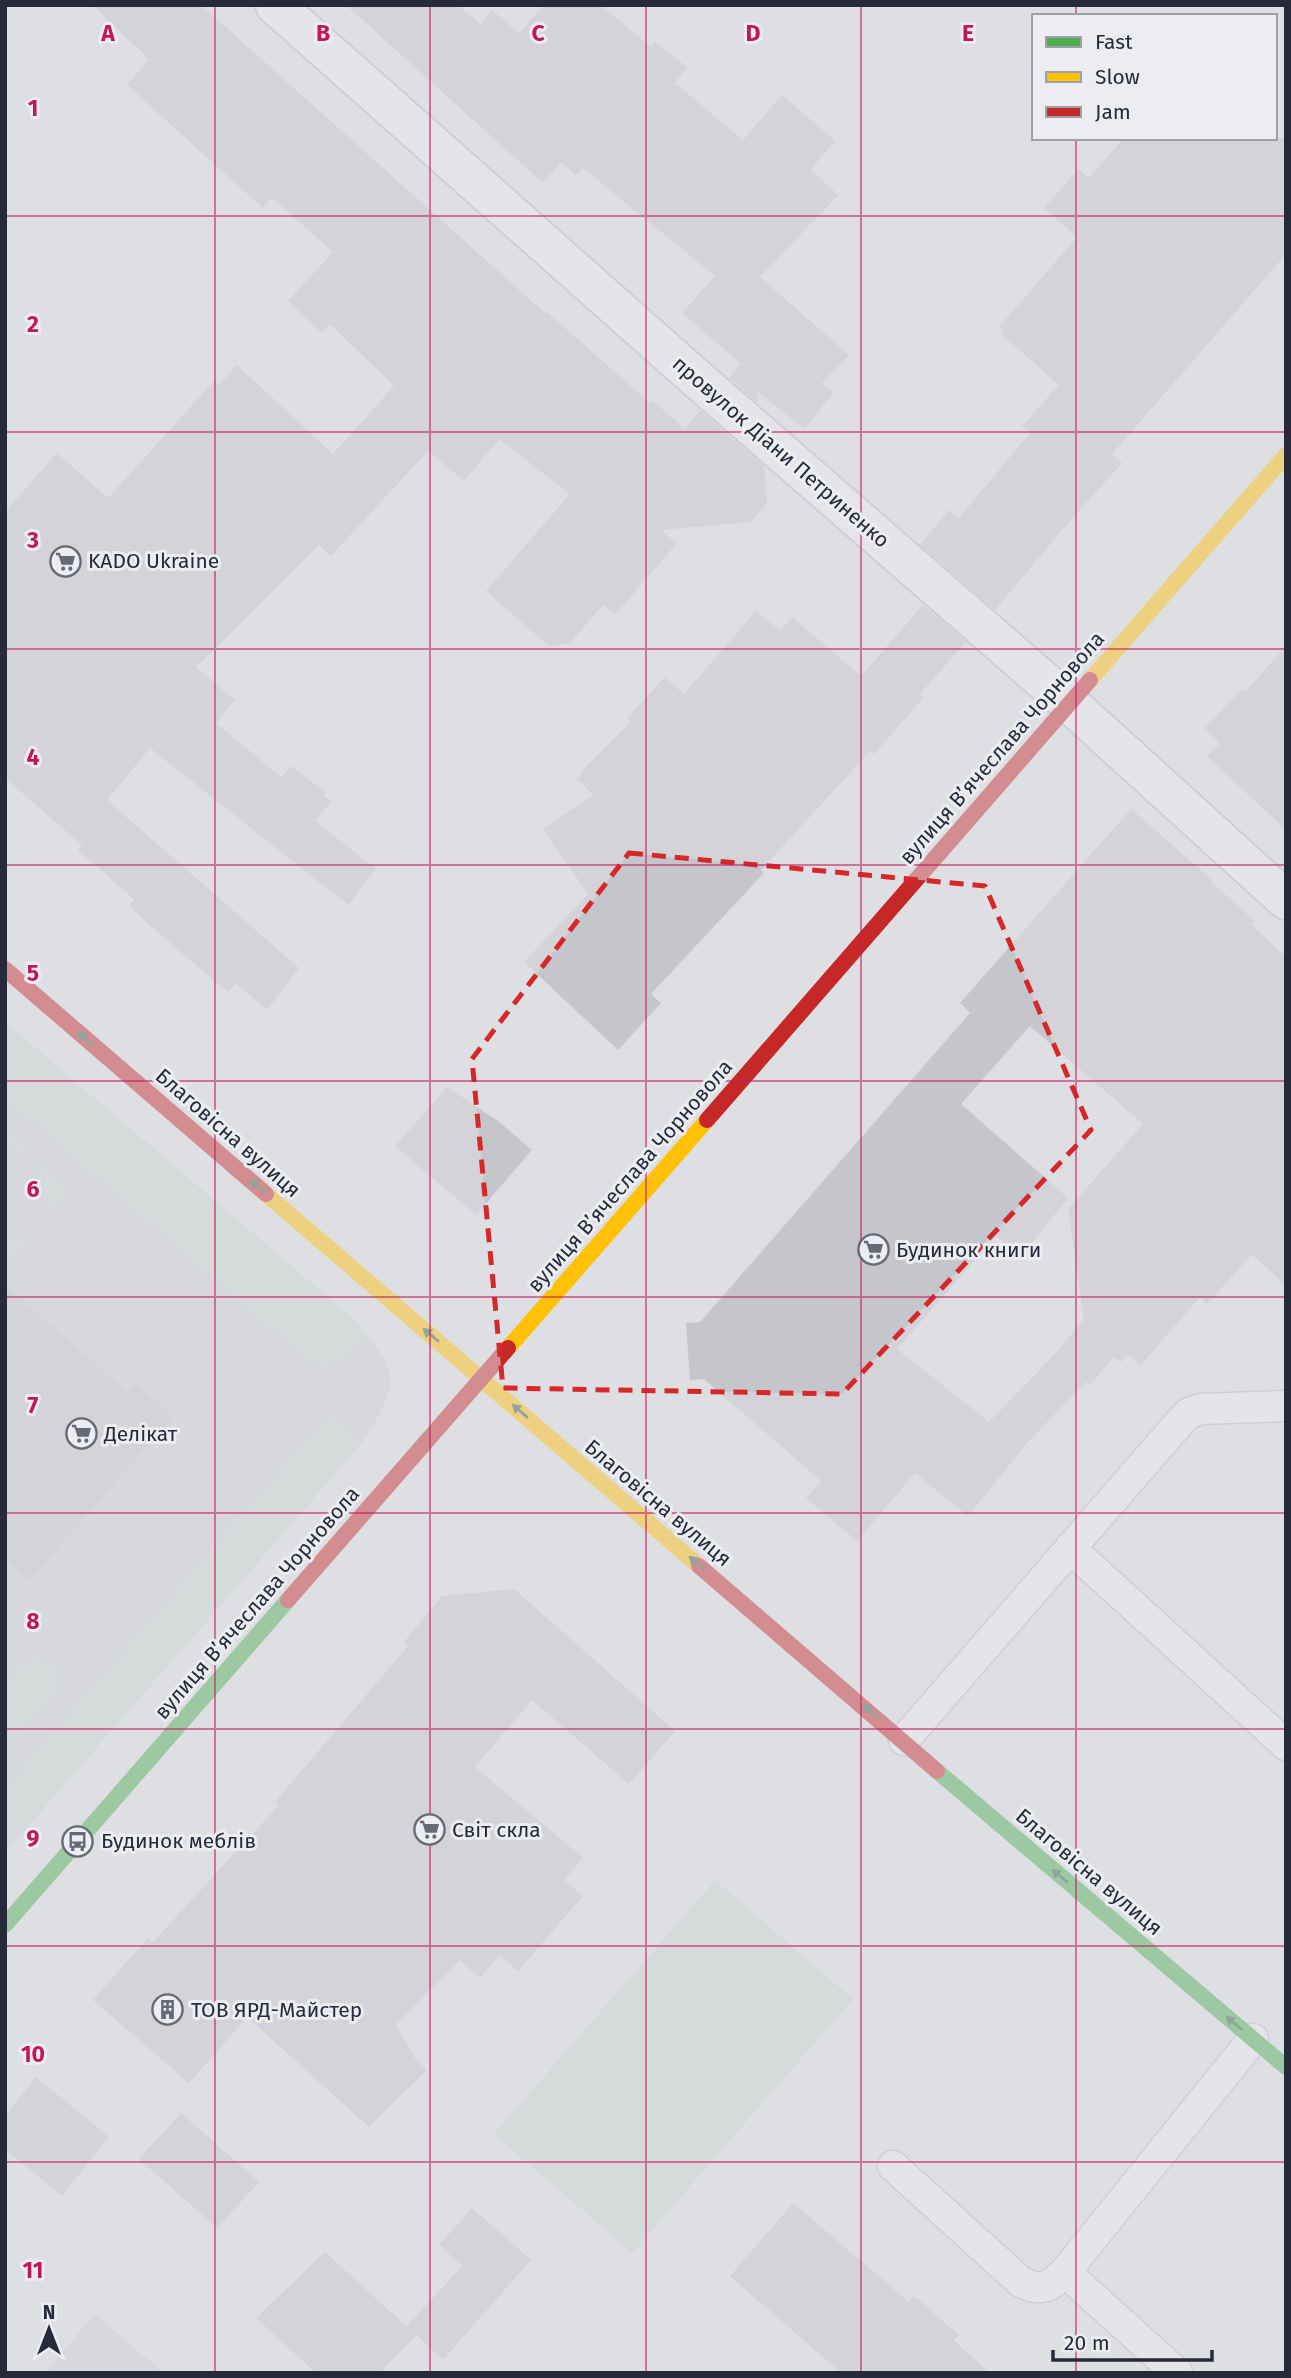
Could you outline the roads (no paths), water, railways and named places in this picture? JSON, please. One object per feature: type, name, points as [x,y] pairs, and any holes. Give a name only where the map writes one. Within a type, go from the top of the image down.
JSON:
[{"type":"main road","name":"вулиця Вʼячеслава Чорновола","points":[[5,1924],[1286,455]]},
{"type":"main road","name":"Благовісна вулиця","points":[[5,970],[1043,1862],[1286,2067]]},
{"type":"street","name":"провулок Діани Петриненко","points":[[275,5],[704,385],[1069,703],[1286,900]]},
{"type":"lane","points":[[904,1740],[1189,1413],[1215,1407],[1286,1406]]},
{"type":"lane","points":[[1070,1548],[1286,1745]]},
{"type":"lane","points":[[893,2166],[1021,2282],[1041,2289],[1050,2286],[1065,2272],[1253,2039]]},
{"type":"lane","points":[[1065,2272],[1177,2373]]},
{"type":"place","name":"KADO Ukraine","points":[[65,561]]},
{"type":"place","name":"Будинок книги","points":[[873,1250]]},
{"type":"place","name":"Делікат","points":[[81,1434]]},
{"type":"place","name":"Світ скла","points":[[429,1830]]},
{"type":"place","name":"Будинок меблів","points":[[78,1841]]},
{"type":"place","name":"ТОВ ЯРД-Майстер","points":[[168,2010]]}]
